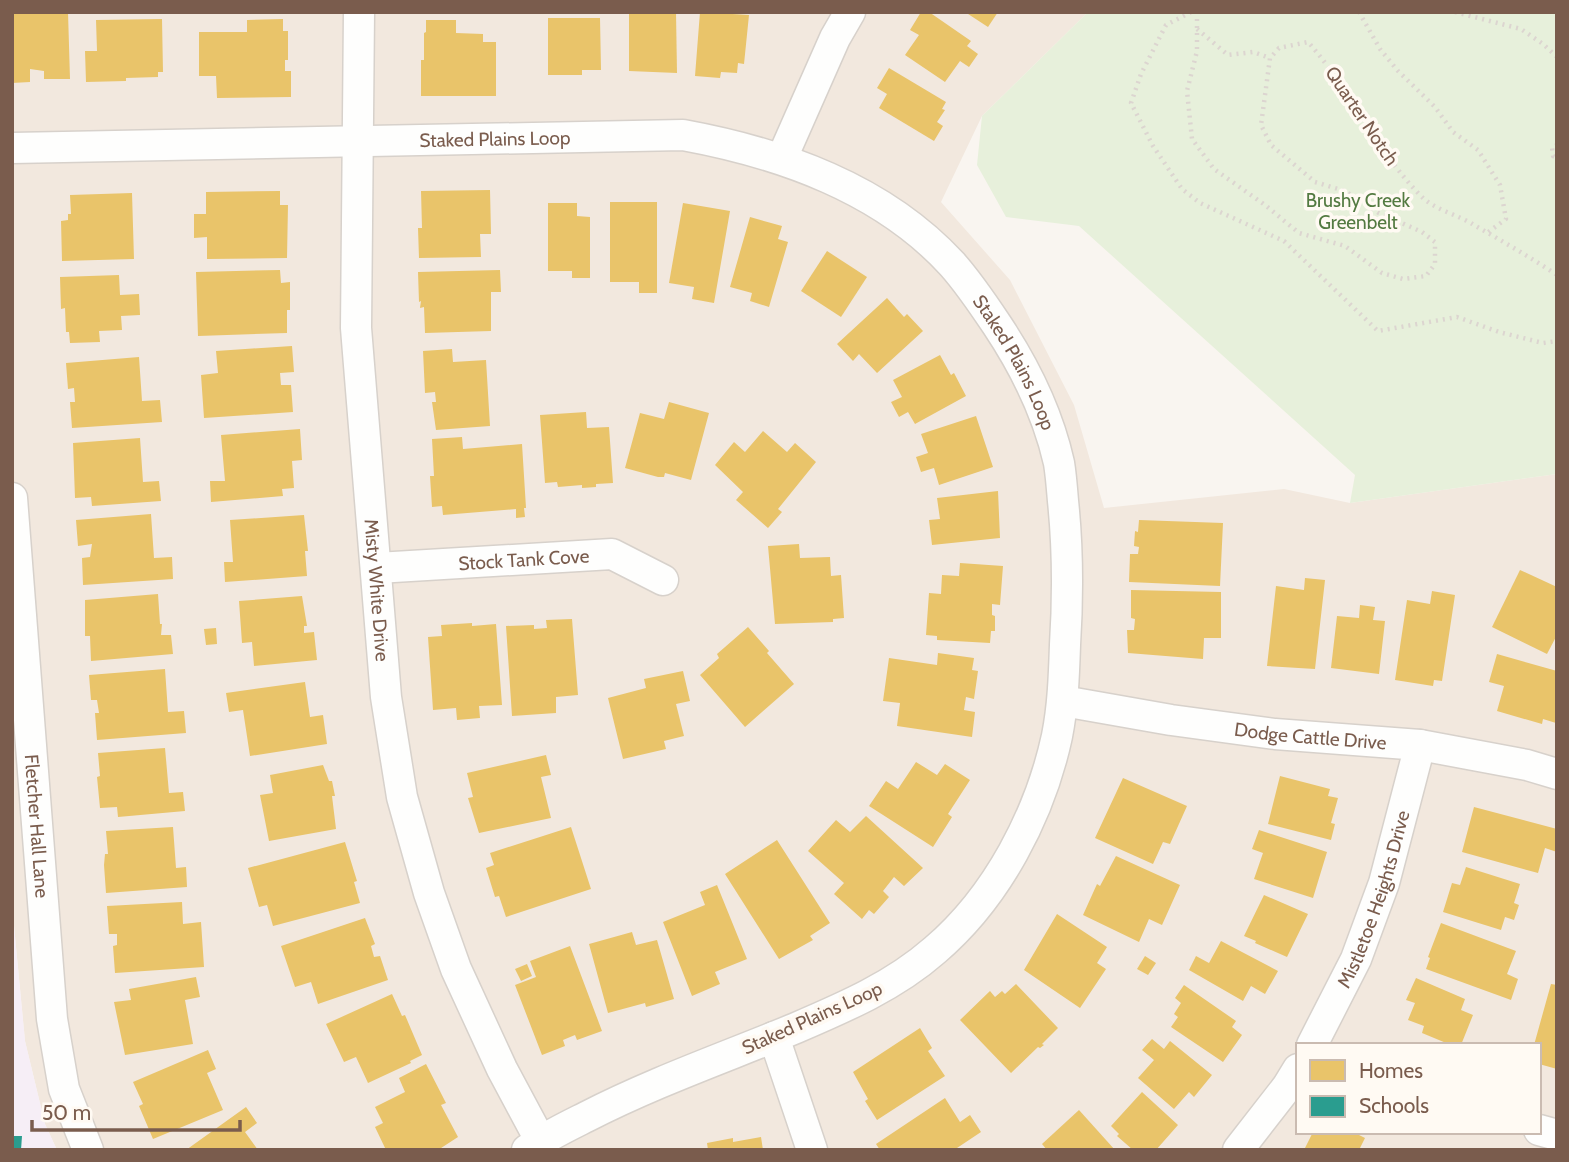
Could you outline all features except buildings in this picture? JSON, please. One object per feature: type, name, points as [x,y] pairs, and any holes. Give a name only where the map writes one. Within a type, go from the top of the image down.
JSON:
[{"type":"street","name":"Misty White Drive","points":[[359,12],[356,328],[386,697],[401,797],[425,881],[456,969],[534,1145]]},
{"type":"street","points":[[782,158],[835,38],[850,12]]},
{"type":"street","name":"Staked Plains Loop","points":[[12,148],[683,135],[731,144],[782,158],[861,193],[902,220],[950,263],[981,301],[1019,358],[1041,407],[1059,464],[1067,542],[1066,627],[1062,701],[1057,735],[1046,776],[1027,824],[1001,873],[972,912],[936,950],[894,980],[844,1008],[626,1096],[534,1145]]},
{"type":"street","name":"Fletcher Hall Lane","points":[[12,498],[52,1019],[64,1089],[88,1150]]},
{"type":"street","name":"Stock Tank Cove","points":[[377,568],[612,554],[663,580]]},
{"type":"street","name":"Dodge Cattle Drive","points":[[1062,701],[1275,734],[1420,745],[1527,765],[1557,774]]},
{"type":"street","name":"Mistletoe Heights Drive","points":[[1323,1041],[1384,883],[1420,745]]},
{"type":"street","points":[[774,1037],[812,1150]]},
{"type":"street","points":[[1238,1150],[1296,1072]]},
{"type":"path","points":[[1191,12],[1166,25],[1141,74],[1131,103],[1153,146],[1182,188],[1200,203],[1284,241],[1378,331],[1457,317],[1532,341],[1557,341]]},
{"type":"path","points":[[1197,12],[1197,28],[1197,51],[1187,91],[1192,139],[1214,169],[1265,205],[1298,233],[1345,246],[1382,272],[1404,279],[1426,276],[1435,264],[1435,242],[1422,232],[1379,213],[1345,191],[1315,182],[1271,145],[1261,125],[1270,58],[1253,52],[1228,55],[1197,28]]},
{"type":"path","points":[[1359,12],[1380,50],[1435,107],[1453,132],[1478,149],[1500,185],[1506,219],[1487,233]]},
{"type":"path","points":[[1455,12],[1521,29],[1544,44],[1557,57]]},
{"type":"path","name":"Quarter Notch","points":[[1270,58],[1279,48],[1308,42],[1331,68],[1366,127],[1393,164],[1424,200],[1487,233],[1557,275]]},
{"type":"path","points":[[1557,145],[1552,147],[1553,156],[1557,158]]},
{"type":"shaded area","points":[[12,12],[1088,12],[982,116],[941,202],[1010,280],[1074,405],[1104,508],[1284,489],[1350,503],[1557,474],[1557,1150],[57,1150],[45,1124],[25,1041],[12,905]]},
{"type":"shaded area","points":[[12,905],[25,1041],[45,1124],[57,1150],[12,1150]]},
{"type":"green space","name":"Brushy Creek Greenbelt","points":[[1088,12],[1557,12],[1557,474],[1350,503],[1355,475],[1079,226],[1006,217],[977,165],[982,116]]}]
